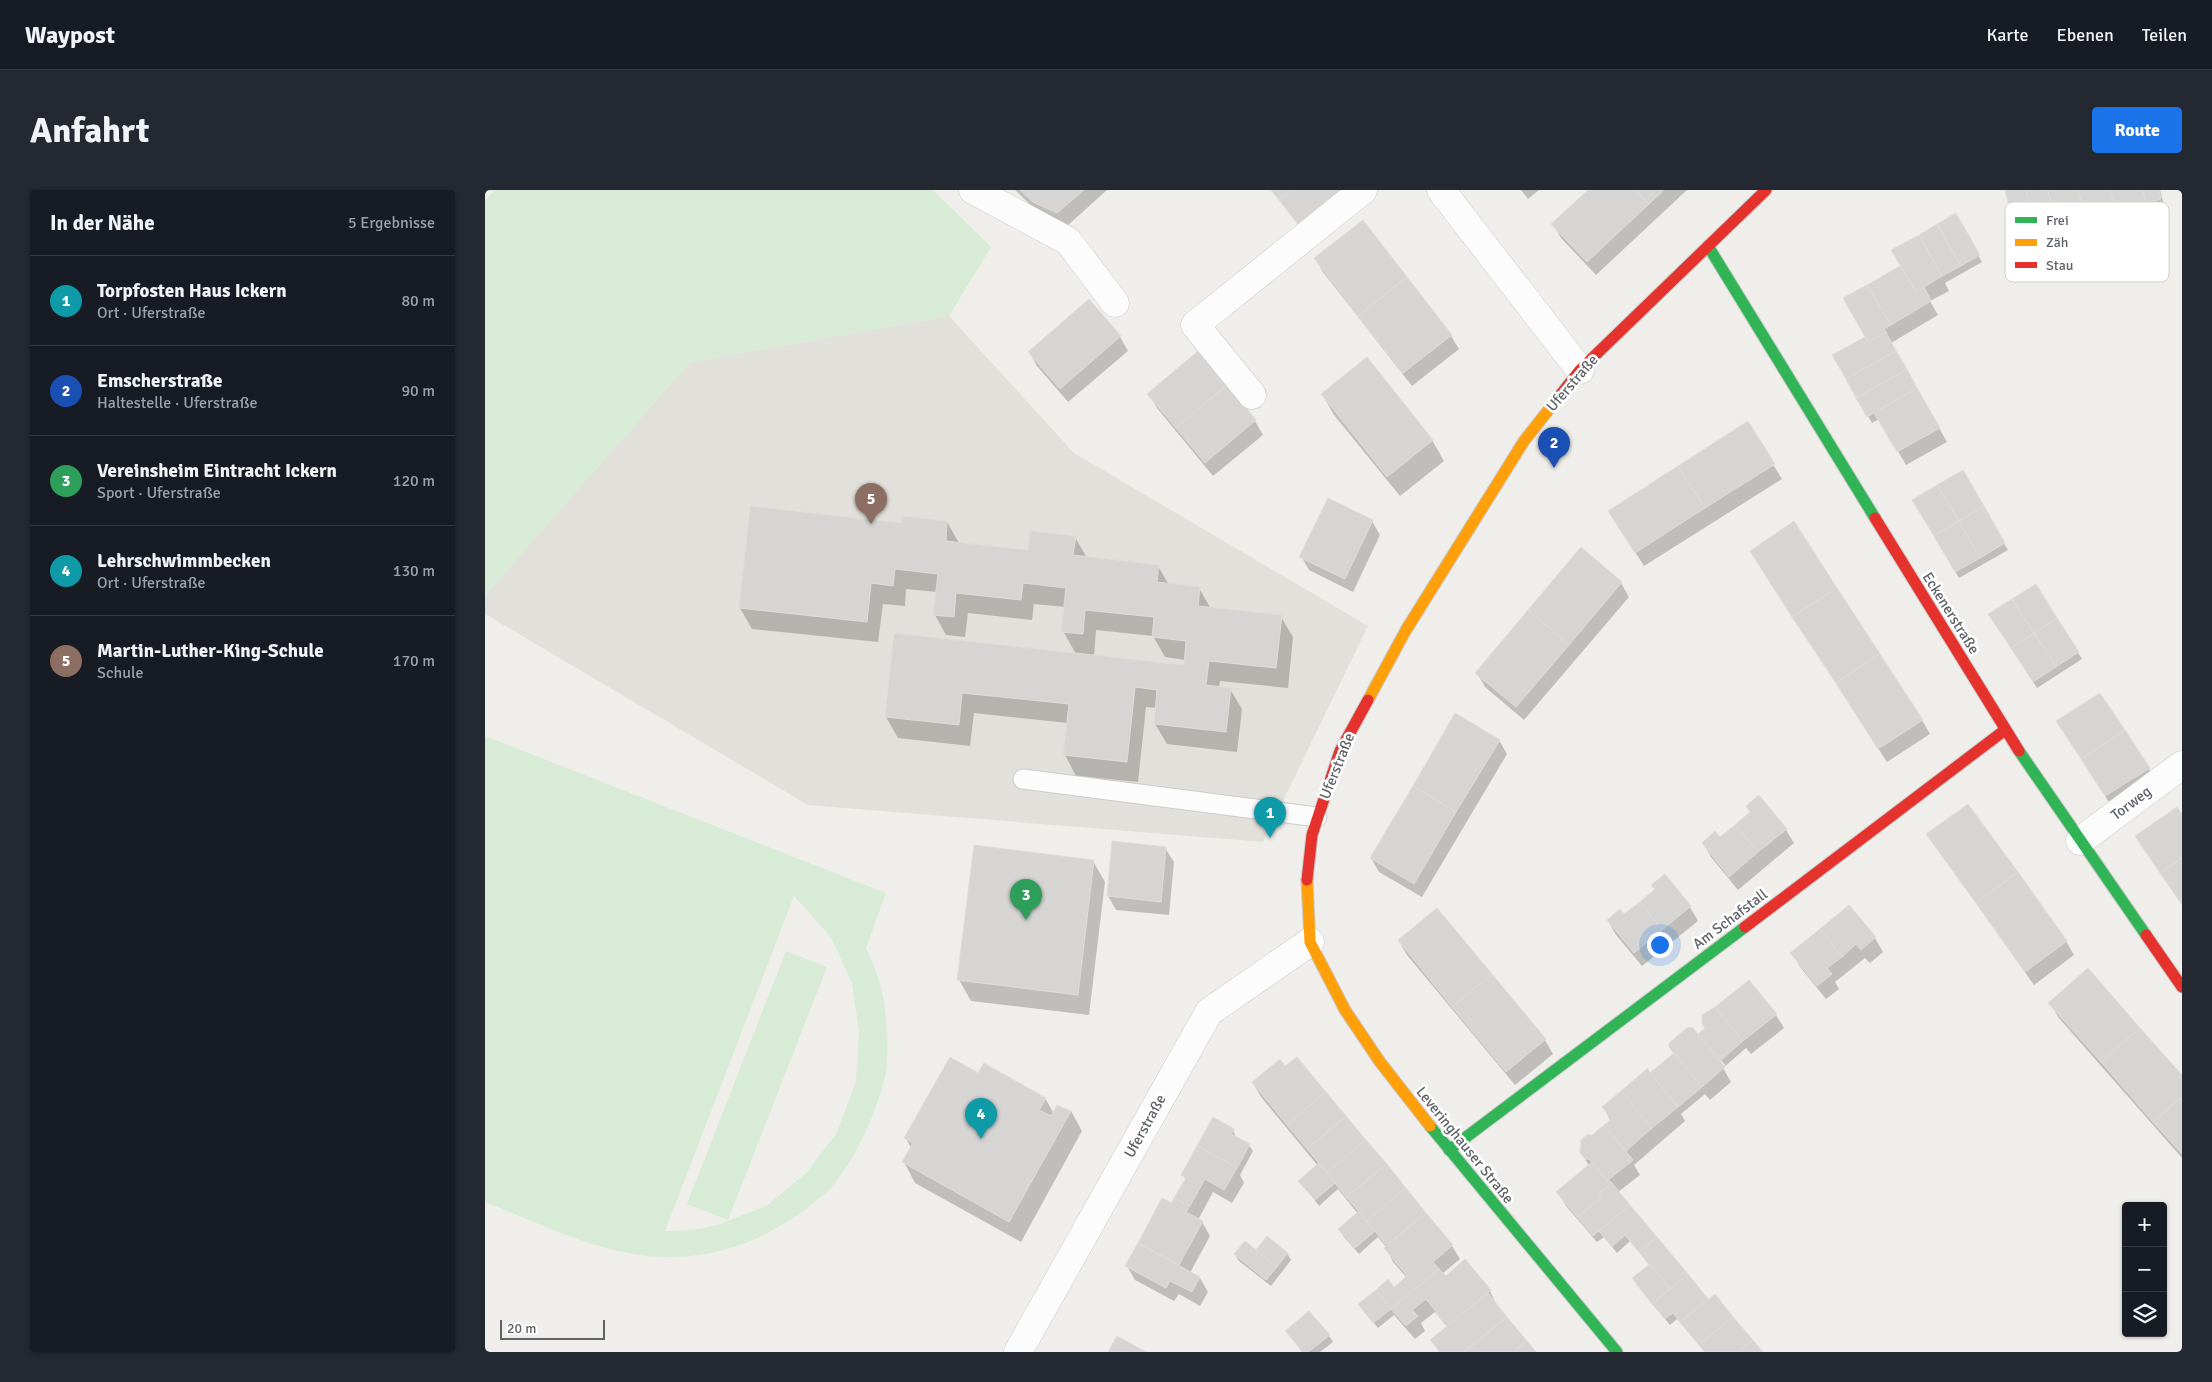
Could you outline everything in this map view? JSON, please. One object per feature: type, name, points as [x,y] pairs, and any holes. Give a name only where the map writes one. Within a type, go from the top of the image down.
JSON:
[{"type":"street","points":[[973,190],[1068,241],[1115,303]]},
{"type":"street","points":[[1252,395],[1195,325],[1363,190]]},
{"type":"street","points":[[1441,190],[1580,370]]},
{"type":"street","name":"Uferstraße","points":[[1018,1352],[1209,1012],[1310,942],[1307,874],[1311,835],[1340,751],[1406,630],[1524,442],[1580,370],[1766,190]]},
{"type":"street","name":"Eckenerstraße","points":[[1708,246],[2005,730],[2079,841],[2182,986]]},
{"type":"street","name":"Am Schafstall","points":[[1449,1150],[2005,730]]},
{"type":"street","name":"Torweg","points":[[2079,841],[2182,765]]},
{"type":"street","name":"Leveringhauser Straße","points":[[1310,942],[1345,1010],[1380,1062],[1449,1150],[1617,1352]]},
{"type":"lane","points":[[1023,780],[1317,817]]},
{"type":"shaded area","points":[[949,316],[1074,453],[1368,626],[1263,842],[808,805],[485,614],[485,595],[690,362]]},
{"type":"green space","points":[[495,190],[933,190],[991,247],[949,316],[690,362],[485,595],[485,200]]},
{"type":"green space","points":[[485,736],[886,893],[866,948],[876,970],[886,1013],[887,1053],[884,1082],[869,1124],[853,1157],[832,1186],[808,1208],[772,1230],[734,1247],[694,1256],[673,1257],[649,1256],[601,1247],[553,1230],[485,1202]],"holes":[[[794,896],[831,937],[852,983],[859,1032],[856,1082],[836,1134],[807,1172],[768,1205],[721,1224],[693,1230],[665,1231]]]},
{"type":"green space","points":[[786,951],[827,967],[728,1220],[687,1204]]},
{"type":"building","points":[[1020,190],[1084,190],[1057,213],[1033,202]]},
{"type":"building","points":[[1271,190],[1292,190],[1279,200]]},
{"type":"building","points":[[1292,190],[1348,190],[1300,227],[1279,200]]},
{"type":"building","points":[[1588,190],[1635,190],[1649,204],[1587,262],[1551,224]]},
{"type":"building","points":[[1635,190],[1664,190],[1649,204]]},
{"type":"building","points":[[2005,190],[2026,190],[2029,202],[2008,202]]},
{"type":"building","points":[[2026,190],[2048,190],[2050,202],[2029,202]]},
{"type":"building","points":[[2048,190],[2078,190],[2081,202],[2050,202]]},
{"type":"building","points":[[2078,190],[2110,190],[2113,202],[2081,202]]},
{"type":"building","points":[[2110,190],[2143,190],[2146,202],[2113,202]]},
{"type":"building","points":[[2143,190],[2159,190],[2161,199],[2146,202]]},
{"type":"building","points":[[1956,213],[1980,255],[1961,266],[1937,224]]},
{"type":"building","points":[[1363,220],[1407,277],[1358,316],[1314,258]]},
{"type":"building","points":[[1937,224],[1961,266],[1942,276],[1919,235]]},
{"type":"building","points":[[1919,235],[1942,276],[1916,292],[1891,250]]},
{"type":"building","points":[[1900,266],[1916,292],[1924,287],[1931,301],[1891,325],[1867,285]]},
{"type":"building","points":[[1407,277],[1452,335],[1403,373],[1358,316]]},
{"type":"building","points":[[1867,285],[1891,325],[1884,329],[1886,332],[1868,342],[1843,298]]},
{"type":"building","points":[[1089,299],[1121,336],[1060,389],[1028,352]]},
{"type":"building","points":[[1886,332],[1896,351],[1846,379],[1832,355],[1865,337],[1868,342]]},
{"type":"building","points":[[1198,351],[1227,385],[1176,428],[1147,394]]},
{"type":"building","points":[[1896,351],[1907,369],[1856,398],[1846,379]]},
{"type":"building","points":[[1367,357],[1433,440],[1387,477],[1321,394]]},
{"type":"building","points":[[1907,369],[1917,388],[1867,417],[1856,398]]},
{"type":"building","points":[[1227,385],[1256,420],[1205,463],[1176,428]]},
{"type":"building","points":[[1917,388],[1940,428],[1897,452],[1874,413]]},
{"type":"building","points":[[1748,421],[1775,464],[1705,508],[1678,466]]},
{"type":"building","points":[[1678,466],[1705,508],[1635,553],[1608,511]]},
{"type":"building","points":[[1963,470],[1984,506],[1959,521],[1937,485]]},
{"type":"building","points":[[1937,485],[1959,521],[1934,536],[1912,500]]},
{"type":"building","points":[[1328,498],[1373,520],[1345,579],[1299,557]]},
{"type":"building","points":[[750,506],[902,523],[902,516],[947,521],[946,541],[1028,550],[1030,531],[1076,536],[1073,555],[1159,565],[1157,582],[1200,587],[1198,606],[1282,615],[1276,668],[1209,661],[1206,685],[1231,688],[1226,732],[1154,724],[1157,690],[1135,687],[1127,762],[1063,755],[1069,704],[962,693],[959,725],[885,717],[894,633],[1184,665],[1186,641],[1152,637],[1154,617],[1085,610],[1083,634],[1061,632],[1066,588],[1023,583],[1021,600],[956,593],[954,617],[933,615],[938,574],[895,569],[893,586],[871,583],[867,622],[739,608]]},
{"type":"building","points":[[1984,506],[2005,543],[1980,558],[1959,521]]},
{"type":"building","points":[[1794,521],[1837,588],[1792,617],[1750,551]]},
{"type":"building","points":[[1959,521],[1980,558],[1955,572],[1934,536]]},
{"type":"building","points":[[1581,547],[1622,582],[1569,645],[1528,610]]},
{"type":"building","points":[[2036,584],[2057,618],[2034,633],[2012,599]]},
{"type":"building","points":[[1837,588],[1880,654],[1836,683],[1792,617]]},
{"type":"building","points":[[2012,599],[2034,633],[2011,648],[1988,614]]},
{"type":"building","points":[[1528,610],[1569,645],[1516,707],[1475,673]]},
{"type":"building","points":[[2057,618],[2079,652],[2056,667],[2034,633]]},
{"type":"building","points":[[2034,633],[2056,667],[2033,682],[2011,648]]},
{"type":"building","points":[[1880,654],[1923,720],[1878,749],[1836,683]]},
{"type":"building","points":[[2100,693],[2125,730],[2081,759],[2056,721]]},
{"type":"building","points":[[1455,713],[1500,740],[1456,812],[1413,786]]},
{"type":"building","points":[[2125,730],[2150,768],[2105,796],[2081,759]]},
{"type":"building","points":[[1413,786],[1456,812],[1414,884],[1370,858]]},
{"type":"building","points":[[1759,795],[1787,829],[1758,852],[1735,825],[1750,812],[1746,806]]},
{"type":"building","points":[[1968,804],[2018,872],[1976,903],[1926,834]]},
{"type":"building","points":[[2177,807],[2182,814],[2182,858],[2160,873],[2135,836]]},
{"type":"building","points":[[1735,825],[1758,852],[1729,877],[1702,843],[1715,831],[1720,837]]},
{"type":"building","points":[[1112,841],[1166,847],[1161,902],[1107,896]]},
{"type":"building","points":[[974,845],[1094,860],[1078,995],[957,980]]},
{"type":"building","points":[[2182,858],[2182,905],[2160,873]]},
{"type":"building","points":[[2018,872],[2067,941],[2025,972],[1976,903]]},
{"type":"building","points":[[1665,874],[1691,906],[1662,930],[1640,902],[1655,889],[1651,885]]},
{"type":"building","points":[[1640,902],[1662,930],[1634,953],[1607,920],[1620,909],[1624,914]]},
{"type":"building","points":[[1849,905],[1876,937],[1861,950],[1856,944],[1842,957],[1820,929]]},
{"type":"building","points":[[1437,908],[1492,974],[1452,1007],[1398,940]]},
{"type":"building","points":[[1820,929],[1842,957],[1827,968],[1832,974],[1817,986],[1790,953]]},
{"type":"building","points":[[2088,968],[2140,1028],[2101,1062],[2048,1003]]},
{"type":"building","points":[[1492,974],[1546,1039],[1506,1072],[1452,1007]]},
{"type":"building","points":[[1749,980],[1777,1014],[1743,1041],[1715,1007]]},
{"type":"building","points":[[1715,1007],[1743,1041],[1720,1061],[1698,1034],[1705,1028],[1702,1024],[1702,1015]]},
{"type":"building","points":[[1688,1027],[1693,1028],[1725,1067],[1702,1087],[1669,1047],[1669,1043]]},
{"type":"building","points":[[2140,1028],[2182,1075],[2182,1097],[2153,1122],[2101,1062]]},
{"type":"building","points":[[1674,1053],[1702,1087],[1678,1107],[1650,1073]]},
{"type":"building","points":[[950,1057],[978,1073],[984,1063],[1046,1098],[1039,1110],[1051,1116],[1057,1105],[1071,1111],[1009,1222],[902,1162],[913,1143],[904,1138]]},
{"type":"building","points":[[1297,1057],[1326,1092],[1287,1125],[1252,1082],[1280,1059],[1285,1066]]},
{"type":"building","points":[[1648,1068],[1678,1107],[1652,1128],[1621,1091]]},
{"type":"building","points":[[1621,1091],[1652,1128],[1625,1152],[1604,1125],[1612,1119],[1602,1107]]},
{"type":"building","points":[[1326,1092],[1346,1116],[1307,1149],[1287,1125]]},
{"type":"building","points":[[2182,1097],[2182,1154],[2153,1122]]},
{"type":"building","points":[[1346,1116],[1366,1140],[1327,1173],[1307,1149]]},
{"type":"building","points":[[1213,1117],[1234,1129],[1231,1134],[1250,1144],[1237,1168],[1197,1146]]},
{"type":"building","points":[[1604,1125],[1633,1160],[1607,1181],[1589,1159],[1585,1159],[1580,1152],[1581,1140],[1588,1134],[1591,1136]]},
{"type":"building","points":[[1366,1140],[1387,1164],[1346,1197],[1327,1173]]},
{"type":"building","points":[[1197,1146],[1237,1168],[1224,1190],[1205,1179],[1190,1206],[1174,1198],[1186,1178],[1181,1175]]},
{"type":"building","points":[[1592,1162],[1607,1181],[1609,1180],[1612,1183],[1598,1194],[1601,1198],[1577,1217],[1556,1192]]},
{"type":"building","points":[[1319,1163],[1335,1183],[1315,1200],[1298,1181]]},
{"type":"building","points":[[1387,1164],[1406,1188],[1367,1221],[1346,1197]]},
{"type":"building","points":[[1612,1183],[1630,1205],[1593,1236],[1577,1217],[1601,1198],[1598,1194]]},
{"type":"building","points":[[1406,1188],[1426,1213],[1386,1245],[1367,1221]]},
{"type":"building","points":[[1162,1198],[1172,1203],[1174,1198],[1190,1206],[1186,1212],[1203,1221],[1179,1265],[1138,1243]]},
{"type":"building","points":[[1630,1205],[1657,1237],[1639,1252],[1625,1235],[1612,1247],[1599,1231]]},
{"type":"building","points":[[1358,1212],[1375,1231],[1355,1248],[1338,1229]]},
{"type":"building","points":[[1426,1213],[1453,1245],[1433,1262],[1439,1269],[1391,1309],[1376,1290],[1388,1279],[1394,1287],[1407,1276],[1384,1248]]},
{"type":"building","points":[[1267,1236],[1288,1253],[1277,1267],[1256,1250]]},
{"type":"building","points":[[1657,1237],[1688,1274],[1670,1289],[1639,1252]]},
{"type":"building","points":[[1245,1241],[1277,1267],[1266,1280],[1234,1254]]},
{"type":"building","points":[[1138,1243],[1200,1277],[1192,1292],[1170,1281],[1166,1288],[1125,1266]]},
{"type":"building","points":[[1465,1259],[1491,1290],[1447,1326],[1426,1299],[1412,1310],[1418,1316],[1406,1326],[1391,1309],[1439,1269],[1446,1276]]},
{"type":"building","points":[[1650,1264],[1670,1289],[1652,1304],[1632,1278]]},
{"type":"building","points":[[1688,1274],[1708,1299],[1680,1322],[1673,1313],[1665,1319],[1652,1304]]},
{"type":"building","points":[[1376,1290],[1391,1309],[1373,1323],[1358,1304]]},
{"type":"building","points":[[1488,1293],[1507,1317],[1464,1352],[1440,1352],[1430,1340]]},
{"type":"building","points":[[1715,1294],[1733,1317],[1699,1345],[1680,1322]]},
{"type":"building","points":[[1309,1311],[1330,1335],[1308,1352],[1303,1352],[1285,1331]]},
{"type":"building","points":[[1507,1317],[1527,1341],[1514,1352],[1464,1352]]},
{"type":"building","points":[[1733,1317],[1753,1340],[1739,1352],[1705,1352],[1699,1345]]},
{"type":"building","points":[[1117,1336],[1146,1352],[1108,1352]]},
{"type":"building","points":[[1753,1340],[1763,1352],[1739,1352]]},
{"type":"building","points":[[1527,1341],[1536,1352],[1514,1352]]},
{"type":"traffic: fast","points":[[1708,246],[1875,518]]},
{"type":"traffic: fast","points":[[2019,751],[2146,935]]},
{"type":"traffic: fast","points":[[1449,1150],[1745,927]]},
{"type":"traffic: fast","points":[[1430,1126],[1617,1352]]},
{"type":"traffic: slow","points":[[1368,700],[1406,630],[1524,441],[1554,403]]},
{"type":"traffic: slow","points":[[1307,880],[1310,942],[1345,1010],[1380,1062],[1430,1126]]},
{"type":"traffic: jam","points":[[1554,403],[1580,370],[1766,190]]},
{"type":"traffic: jam","points":[[1875,518],[2019,751]]},
{"type":"traffic: jam","points":[[1307,880],[1312,835],[1340,751],[1368,700]]},
{"type":"traffic: jam","points":[[1745,927],[2005,730]]},
{"type":"traffic: jam","points":[[2146,935],[2182,987]]},
{"type":"place","name":"Emscherstraße","points":[[1554,468]]},
{"type":"place","name":"Martin-Luther-King-Schule","points":[[871,524]]},
{"type":"place","name":"Torpfosten Haus Ickern","points":[[1270,838]]},
{"type":"place","name":"Vereinsheim Eintracht Ickern","points":[[1026,920]]},
{"type":"place","name":"Lehrschwimmbecken","points":[[981,1139]]}]
